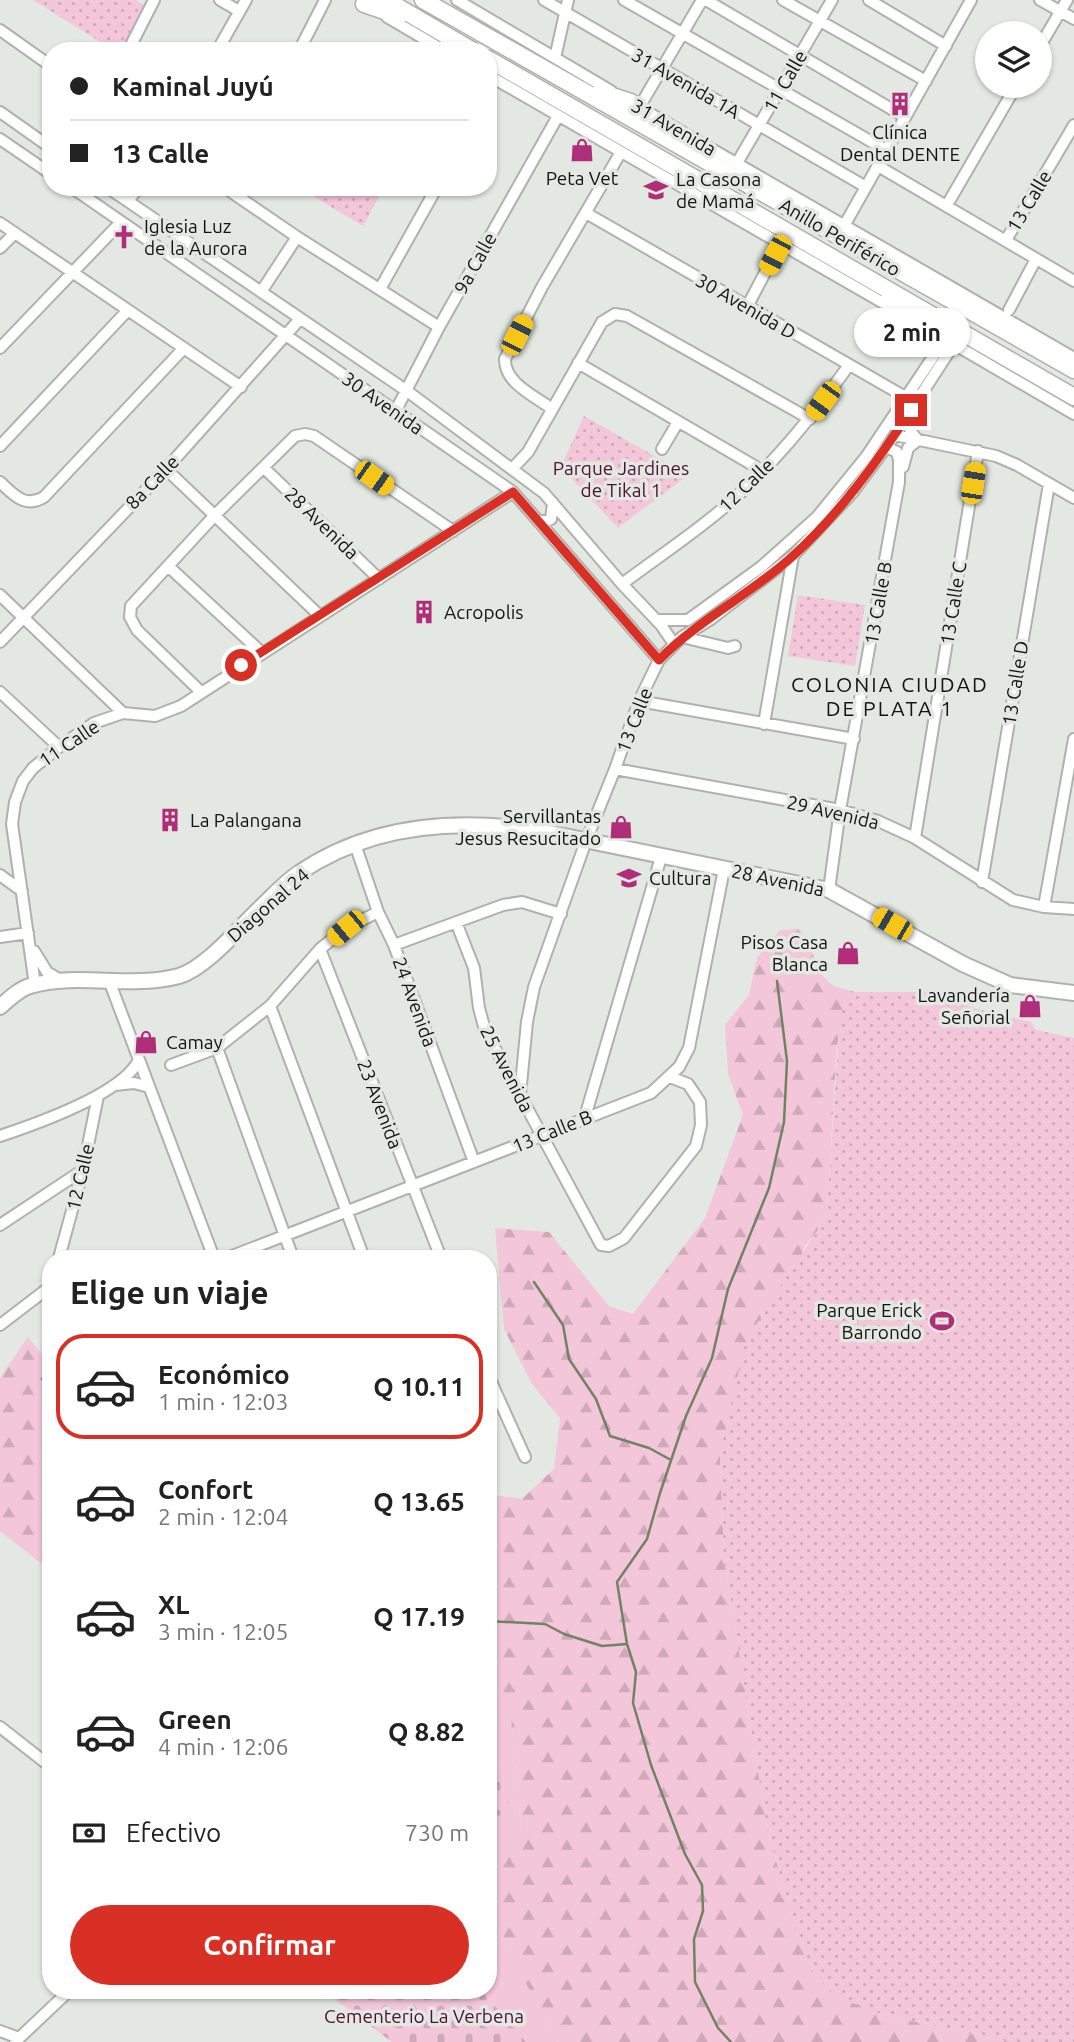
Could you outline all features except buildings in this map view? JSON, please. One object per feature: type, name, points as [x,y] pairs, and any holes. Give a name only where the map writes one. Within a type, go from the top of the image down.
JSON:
[{"type":"highway","points":[[386,0],[458,42]]},
{"type":"highway","name":"Anillo Periférico","points":[[424,0],[1074,370]]},
{"type":"highway","points":[[361,2],[434,28]]},
{"type":"highway","name":"Anillo Periférico","points":[[497,64],[1074,397]]},
{"type":"highway","points":[[566,80],[635,104]]},
{"type":"highway","points":[[858,272],[914,321]]},
{"type":"main road","name":"Diagonal 24","points":[[36,985],[62,981],[144,982],[181,976],[213,953],[299,873],[355,844],[397,830],[446,824],[504,825],[586,841]]},
{"type":"main road","name":"28 Avenida","points":[[586,841],[829,890],[962,964],[1010,985],[1074,993]]},
{"type":"main road","points":[[0,1008],[18,992],[36,985]]},
{"type":"street","points":[[133,42],[154,0]]},
{"type":"street","points":[[220,0],[239,11]]},
{"type":"street","points":[[222,42],[246,0]]},
{"type":"street","points":[[304,42],[325,0]]},
{"type":"street","name":"31 Avenida","points":[[457,0],[1074,358]]},
{"type":"street","name":"31 Avenida 1A","points":[[544,0],[866,187]]},
{"type":"street","points":[[555,58],[568,0]]},
{"type":"street","points":[[624,0],[886,150]]},
{"type":"street","points":[[635,104],[662,69],[704,0],[905,117]]},
{"type":"street","points":[[783,0],[926,81]]},
{"type":"street","name":"11 Calle","points":[[737,163],[832,0]]},
{"type":"street","points":[[869,0],[946,46]]},
{"type":"street","points":[[844,226],[970,3],[956,0]]},
{"type":"street","points":[[1040,0],[1074,19]]},
{"type":"street","points":[[1052,25],[1067,0]]},
{"type":"street","points":[[361,2],[430,42]]},
{"type":"street","points":[[0,30],[42,60]]},
{"type":"street","points":[[497,80],[1074,414]]},
{"type":"street","points":[[947,205],[1009,98]]},
{"type":"street","points":[[0,112],[42,142]]},
{"type":"street","name":"9a Calle","points":[[395,412],[439,327],[558,116]]},
{"type":"street","name":"13 Calle","points":[[1006,240],[1074,125]]},
{"type":"street","points":[[0,139],[42,168]]},
{"type":"street","points":[[552,409],[511,380],[505,367],[505,359],[542,287],[621,152]]},
{"type":"street","points":[[878,166],[1074,281]]},
{"type":"street","name":"30 Avenida","points":[[84,196],[513,492],[659,660]]},
{"type":"street","name":"30 Avenida","points":[[120,196],[407,391],[513,468],[544,493],[622,584],[678,640]]},
{"type":"street","points":[[128,201],[132,196]]},
{"type":"street","points":[[237,196],[439,327]]},
{"type":"street","points":[[380,289],[432,196]]},
{"type":"street","name":"30 Avenida D","points":[[586,213],[907,398]]},
{"type":"street","points":[[0,348],[121,222]]},
{"type":"street","points":[[0,223],[241,387]]},
{"type":"street","points":[[0,248],[15,233]]},
{"type":"street","points":[[261,292],[297,237]]},
{"type":"street","points":[[747,307],[780,244]]},
{"type":"street","points":[[1009,310],[1036,259]]},
{"type":"street","points":[[0,446],[128,310]]},
{"type":"street","points":[[513,468],[528,452],[602,323],[610,316],[620,314],[810,419]]},
{"type":"street","name":"8a Calle","points":[[0,642],[166,469],[300,319]]},
{"type":"street","points":[[659,623],[688,620],[761,567],[817,517],[866,457],[950,341]]},
{"type":"street","name":"13 Calle","points":[[520,1095],[527,1022],[534,987],[639,701],[659,660],[678,640],[793,556],[852,493],[895,435],[950,341]]},
{"type":"street","points":[[0,482],[19,499],[33,502],[48,493],[184,348]]},
{"type":"street","points":[[578,363],[763,471]]},
{"type":"street","name":"12 Calle","points":[[622,584],[692,533],[763,471],[810,419],[849,365]]},
{"type":"street","points":[[911,410],[908,426],[918,440]]},
{"type":"street","points":[[663,449],[678,422]]},
{"type":"street","points":[[201,692],[137,630],[130,614],[133,603],[216,514],[292,439],[305,434],[317,438],[453,531]]},
{"type":"street","points":[[895,435],[978,451],[1017,465],[1074,498]]},
{"type":"street","name":"13 Calle B","points":[[829,890],[840,810],[899,482],[908,448],[918,440]]},
{"type":"street","name":"13 Calle B","points":[[886,447],[897,452],[899,482]]},
{"type":"street","name":"13 Calle C","points":[[915,838],[978,451]]},
{"type":"street","name":"28 Avenida","points":[[264,468],[379,579]]},
{"type":"street","points":[[166,469],[320,616]]},
{"type":"street","name":"13 Calle D","points":[[982,882],[1049,484]]},
{"type":"street","name":"11 Calle","points":[[36,985],[13,831],[15,802],[28,774],[59,747],[94,723],[122,713],[155,716],[181,706],[513,492]]},
{"type":"street","points":[[539,520],[546,522],[551,519],[553,503]]},
{"type":"street","points":[[764,723],[793,556]]},
{"type":"street","points":[[168,566],[261,652]]},
{"type":"street","points":[[0,595],[122,713]]},
{"type":"street","points":[[659,623],[679,628],[701,624]]},
{"type":"street","points":[[678,640],[728,648],[735,646]]},
{"type":"street","points":[[94,723],[101,716],[103,706],[95,687]]},
{"type":"street","points":[[0,692],[59,747]]},
{"type":"street","points":[[639,701],[854,739]]},
{"type":"street","points":[[1044,907],[1074,739]]},
{"type":"street","name":"29 Avenida","points":[[615,769],[840,810],[878,821],[915,838],[1013,900],[1044,907],[1074,909]]},
{"type":"street","name":"24 Avenida","points":[[355,844],[378,912],[394,945],[474,1162]]},
{"type":"street","points":[[585,1117],[662,857]]},
{"type":"street","name":"13 Calle B","points":[[248,1250],[651,1093],[679,1067],[689,1048],[723,869]]},
{"type":"street","points":[[0,876],[22,891]]},
{"type":"street","points":[[394,945],[503,905],[522,902],[561,914]]},
{"type":"street","points":[[171,1065],[217,1048],[271,1006],[320,949],[346,928],[378,912]]},
{"type":"street","name":"25 Avenida","points":[[456,922],[474,968],[485,1030],[601,1245],[609,1246],[624,1238],[696,1146],[701,1125],[700,1102],[688,1084],[670,1077]]},
{"type":"street","points":[[0,937],[29,937]]},
{"type":"street","name":"11 Calle","points":[[29,937],[38,961],[47,972],[62,981]]},
{"type":"street","name":"23 Avenida","points":[[320,949],[438,1250]]},
{"type":"street","points":[[110,983],[211,1250]]},
{"type":"street","points":[[271,1006],[361,1250]]},
{"type":"street","points":[[217,1048],[290,1250]]},
{"type":"street","points":[[0,1136],[97,1096],[131,1072],[139,1060]]},
{"type":"street","points":[[112,1085],[126,1083],[149,1087]]},
{"type":"street","name":"12 Calle","points":[[62,1250],[83,1170],[97,1096]]},
{"type":"street","points":[[0,1225],[83,1170]]},
{"type":"street","points":[[0,1325],[42,1293]]},
{"type":"street","points":[[497,1402],[525,1457]]},
{"type":"street","points":[[0,1727],[42,1760]]},
{"type":"street","points":[[0,2031],[17,2040],[61,1999]]},
{"type":"street","points":[[29,2030],[31,2042]]},
{"type":"green space","points":[[33,0],[136,0],[145,6],[126,42],[101,42]]},
{"type":"green space","points":[[313,196],[379,196],[363,226]]},
{"type":"green space","name":"Parque Jardines de Tikal 1","points":[[584,416],[688,475],[618,528],[561,467]]},
{"type":"green space","points":[[798,595],[865,605],[855,666],[788,656]]},
{"type":"green space","points":[[799,929],[811,946],[817,970],[833,986],[855,992],[846,999],[837,1046],[827,1207],[818,1230],[805,1246],[720,1454],[724,1557],[767,1828],[795,1928],[813,1972],[834,1995],[884,2015],[1011,2042],[558,2042],[497,1930],[497,1852],[514,1843],[521,1829],[510,1707],[497,1711],[497,1495],[522,1499],[554,1469],[560,1418],[532,1384],[504,1329],[495,1228],[549,1232],[609,1306],[633,1314],[705,1218],[743,1115],[728,1074],[725,1025],[749,995],[757,958],[780,930]]},
{"type":"green space","name":"Parque Erick Barrondo","points":[[855,992],[933,992],[974,1008],[1031,1022],[1036,1030],[1074,1038],[1074,2042],[1011,2042],[884,2015],[834,1996],[813,1972],[795,1928],[767,1828],[724,1557],[720,1454],[744,1347],[770,1301],[818,1230],[827,1207],[840,1016],[846,999]]},
{"type":"green space","points":[[28,1337],[42,1355],[42,1564],[0,1531],[0,1378]]},
{"type":"green space","points":[[510,1706],[521,1829],[514,1843],[497,1852],[497,1816],[510,1813],[497,1760],[497,1710]]},
{"type":"green space","points":[[497,1760],[511,1813],[497,1816]]},
{"type":"green space","points":[[497,1930],[558,2042],[526,2042],[489,1999],[497,1999]]},
{"type":"green space","name":"Cementerio La Verbena","points":[[334,1999],[489,1999],[526,2042],[392,2042]]},
{"type":"waterway","points":[[731,2042],[718,2028],[695,1982],[694,1939],[703,1911],[702,1885],[685,1854],[651,1765],[633,1703],[636,1672],[627,1644],[617,1582],[647,1539],[686,1416],[712,1358],[728,1289],[769,1188],[784,1122],[787,1061],[777,981]]},
{"type":"waterway","points":[[534,1282],[563,1325],[569,1359],[596,1399],[610,1436],[649,1448],[671,1460]]},
{"type":"waterway","points":[[497,1621],[545,1624],[564,1634],[602,1646],[627,1644]]},
{"type":"place","name":"Clínica Dental DENTE","points":[[900,104]]},
{"type":"place","name":"Peta Vet","points":[[582,150]]},
{"type":"place","name":"La Casona de Mamá","points":[[656,190]]},
{"type":"place","name":"Iglesia Luz de la Aurora","points":[[124,237]]},
{"type":"place","name":"Acropolis","points":[[424,612]]},
{"type":"place","name":"La Palangana","points":[[170,820]]},
{"type":"place","name":"Servillantas Jesus Resucitado","points":[[621,827]]},
{"type":"place","name":"Cultura","points":[[629,878]]},
{"type":"place","name":"Pisos Casa Blanca","points":[[848,953]]},
{"type":"place","name":"Lavandería Señorial","points":[[1030,1006]]},
{"type":"place","name":"Camay","points":[[146,1042]]},
{"type":"place","name":"Parque Erick Barrondo","points":[[942,1321]]},
{"type":"district","name":"COLONIA CIUDAD DE PLATA 1","points":[[890,696]]},
{"type":"route","points":[[241,665],[513,492],[659,660],[682,637],[793,556],[852,493],[911,410]]}]
